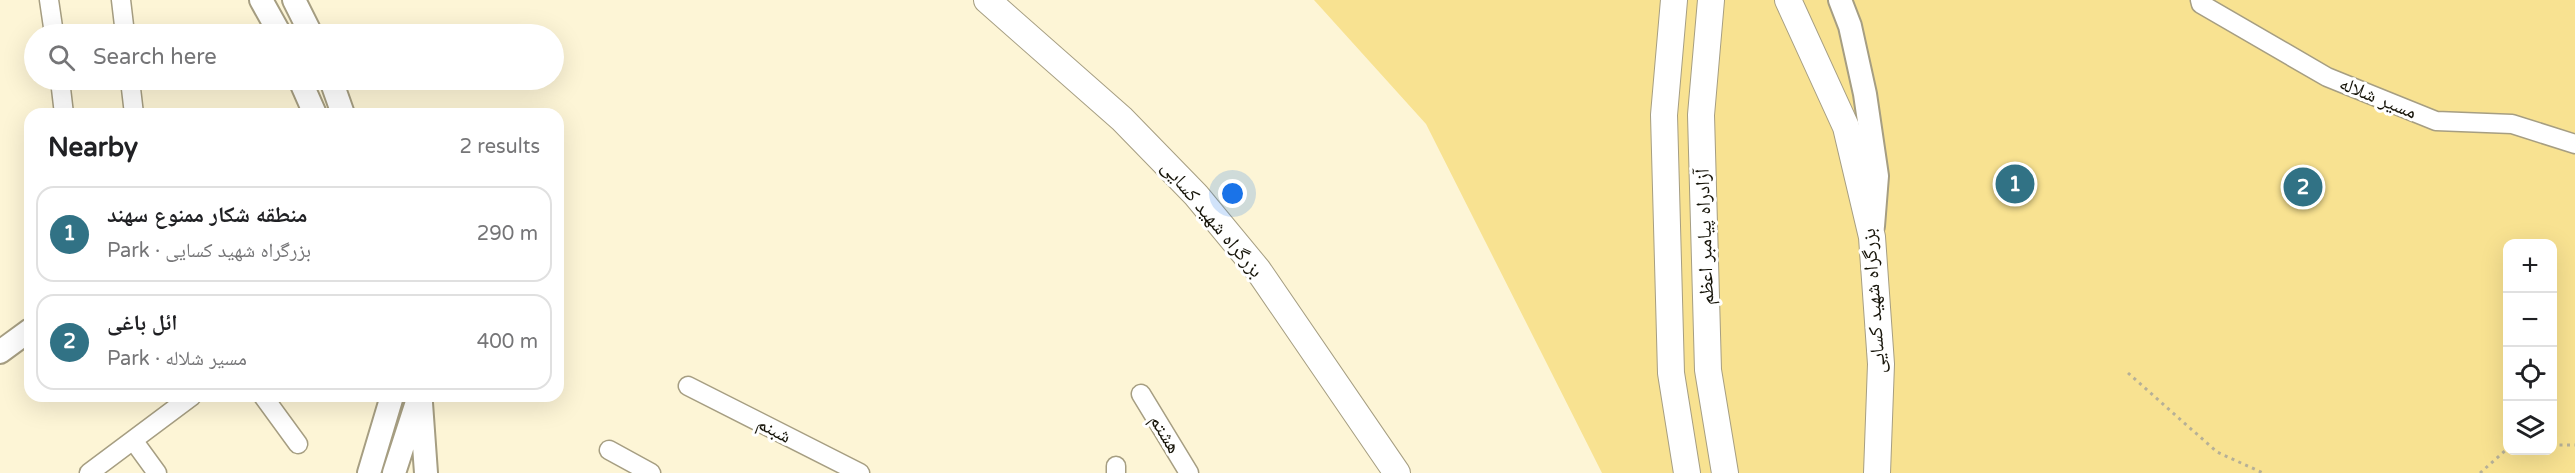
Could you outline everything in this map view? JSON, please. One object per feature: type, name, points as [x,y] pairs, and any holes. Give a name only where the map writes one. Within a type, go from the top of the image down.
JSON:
[{"type":"highway","name":"بزرگراه شهید کسایی","points":[[987,0],[1122,119],[1196,195],[1257,270],[1396,473]]},
{"type":"highway","name":"آزادراه پیامبر اعظم","points":[[1674,0],[1664,115],[1670,338],[1671,373],[1687,473]]},
{"type":"highway","name":"آزادراه پیامبر اعظم","points":[[1711,0],[1701,115],[1708,370],[1725,473]]},
{"type":"highway","name":"بزرگراه شهید کسایی","points":[[1788,0],[1845,127],[1872,237],[1881,364],[1877,473]]},
{"type":"main road","points":[[261,0],[274,24]]},
{"type":"main road","points":[[294,0],[306,24]]},
{"type":"main road","points":[[1840,0],[1850,26],[1865,93],[1877,176],[1872,237]]},
{"type":"main road","points":[[304,90],[312,108]]},
{"type":"main road","points":[[335,90],[342,108]]},
{"type":"main road","points":[[0,352],[24,334]]},
{"type":"main road","points":[[369,473],[390,402]]},
{"type":"main road","points":[[394,473],[418,402]]},
{"type":"main road","points":[[420,402],[426,473]]},
{"type":"street","points":[[49,0],[53,24]]},
{"type":"street","points":[[121,0],[124,24]]},
{"type":"street","name":"مسیر شلاله","points":[[2200,0],[2201,4],[2327,77],[2436,121],[2512,124],[2575,144]]},
{"type":"street","points":[[61,90],[63,108]]},
{"type":"street","points":[[131,90],[133,108]]},
{"type":"street","name":"شبنم","points":[[688,386],[860,473]]},
{"type":"street","name":"هشتم","points":[[1142,394],[1189,473]]},
{"type":"street","points":[[89,473],[184,402]]},
{"type":"street","points":[[127,445],[193,402]]},
{"type":"street","points":[[267,402],[298,444]]},
{"type":"street","points":[[127,445],[157,473]]},
{"type":"street","points":[[609,450],[651,473]]},
{"type":"path","points":[[2128,373],[2217,452],[2263,473]]},
{"type":"path","points":[[2557,445],[2575,445]]},
{"type":"path","points":[[2480,473],[2503,452]]},
{"type":"shaded area","points":[[1314,0],[2575,0],[2575,473],[1602,473],[1426,124]]},
{"type":"place","name":"منطقه شکار ممنوع سهند","points":[[2015,184]]},
{"type":"place","name":"ائل باغی","points":[[2303,187]]}]
